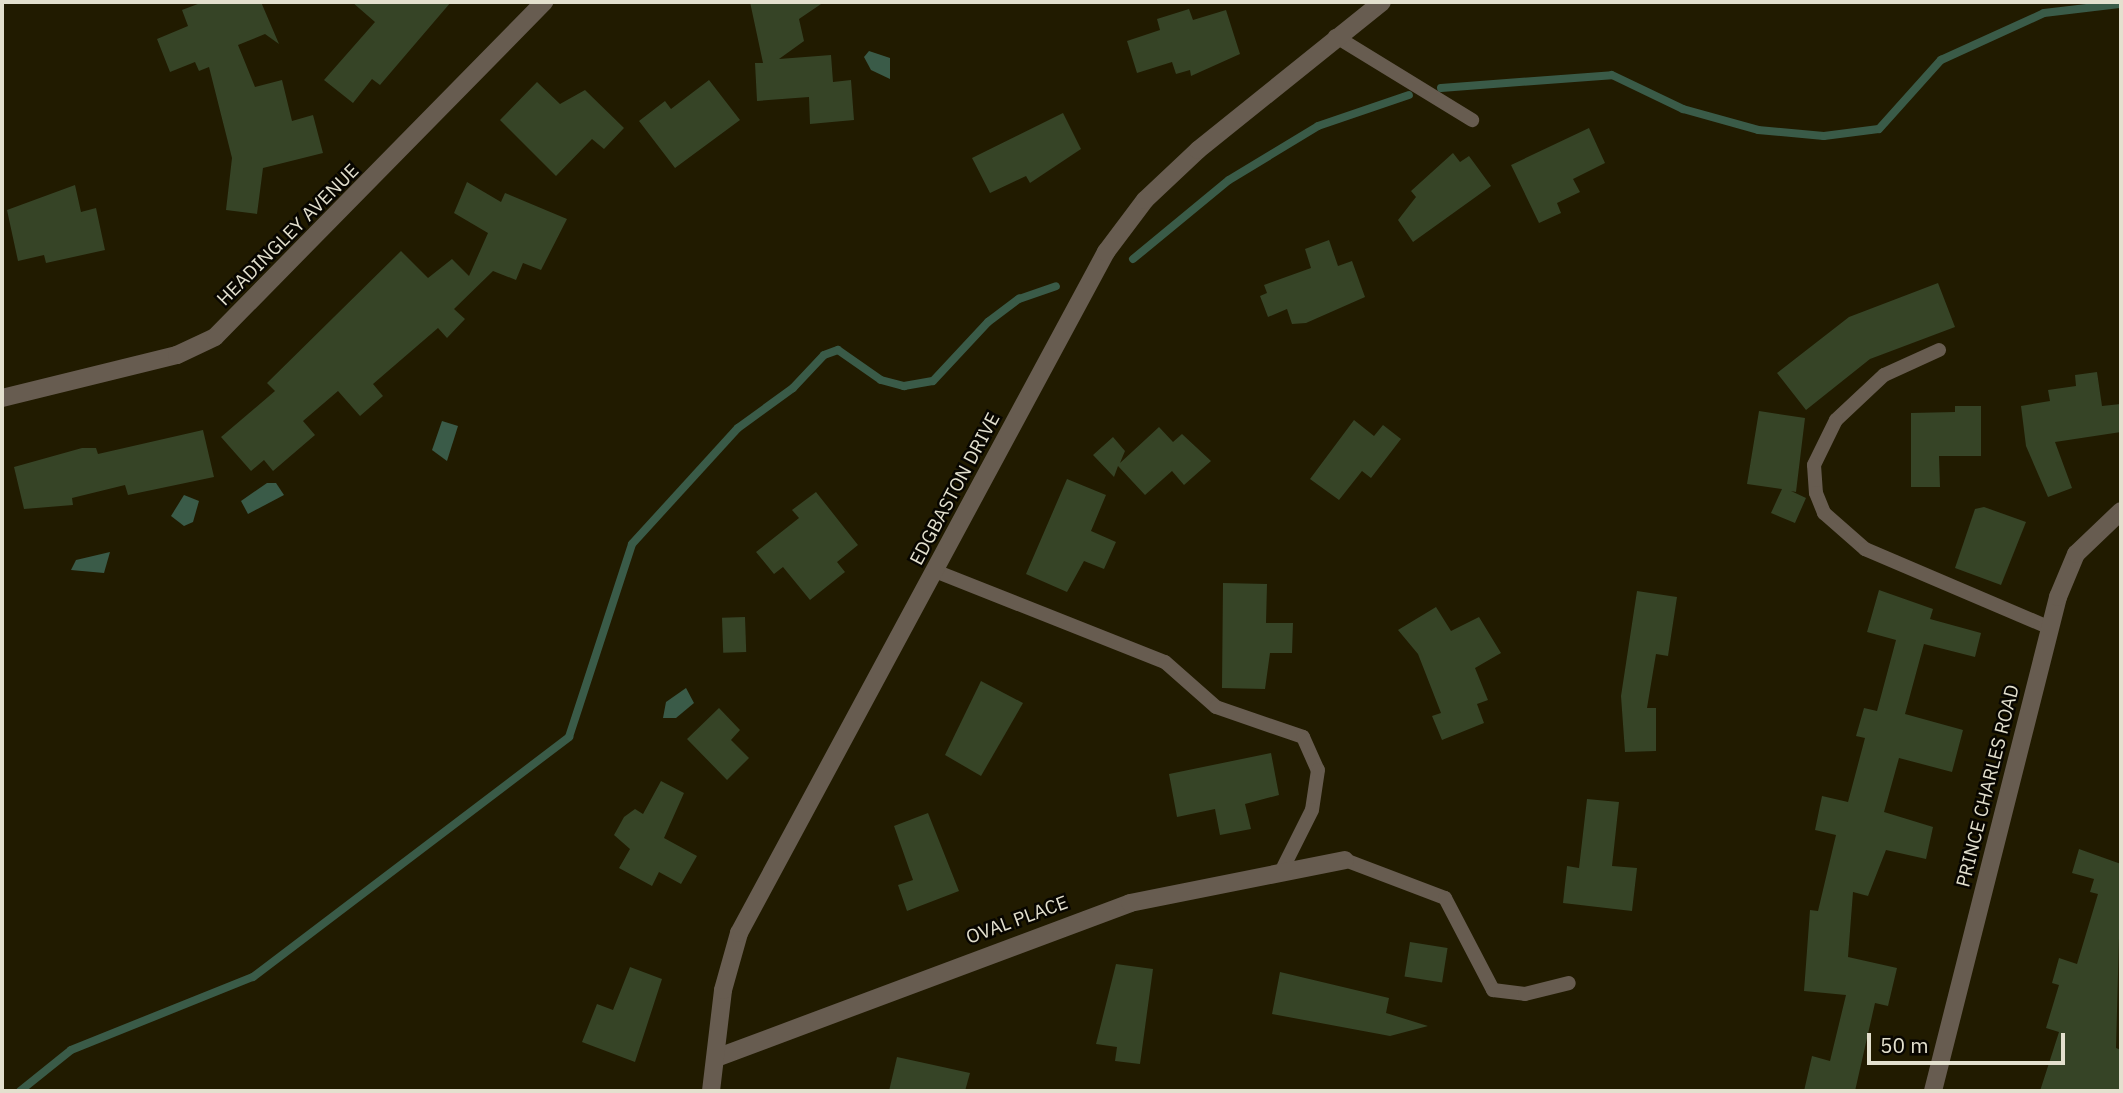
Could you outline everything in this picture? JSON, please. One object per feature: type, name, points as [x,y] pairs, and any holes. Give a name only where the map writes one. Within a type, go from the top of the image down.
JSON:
[{"type":"street","name":"HEADINGLEY AVENUE","points":[[2,398],[165,358],[215,337],[544,2]]},
{"type":"street","name":"EDGBASTON DRIVE","points":[[711,1091],[723,990],[739,933],[1106,252],[1137,210],[1198,150],[1335,36],[1382,2]]},
{"type":"street","name":"PRINCE CHARLES ROAD","points":[[1933,1091],[2050,628],[2076,554],[2121,512]]},
{"type":"street","name":"OVAL PLACE","points":[[716,1058],[1081,919],[1345,860]]},
{"type":"lane","points":[[1335,36],[1472,120]]},
{"type":"lane","points":[[1939,350],[1884,375],[1836,420],[1814,465],[1816,493],[1824,513],[1865,549],[2050,628]]},
{"type":"lane","points":[[935,571],[1165,662],[1216,707],[1304,737],[1318,770],[1312,810],[1280,874]]},
{"type":"lane","points":[[1345,860],[1445,898],[1493,990],[1525,994],[1569,983]]},
{"type":"shaded area","points":[[869,51],[890,58],[890,79],[871,70],[864,57]]},
{"type":"shaded area","points":[[442,421],[458,426],[447,461],[432,450]]},
{"type":"shaded area","points":[[267,483],[276,483],[284,495],[248,514],[241,501]]},
{"type":"shaded area","points":[[184,495],[199,501],[193,522],[184,526],[171,516]]},
{"type":"shaded area","points":[[110,552],[104,573],[71,570],[76,560]]},
{"type":"shaded area","points":[[686,688],[694,703],[676,718],[663,718],[666,702]]},
{"type":"building","points":[[203,2],[261,2],[279,44],[265,34],[238,45],[255,87],[282,80],[292,121],[313,115],[323,153],[263,168],[257,214],[226,210],[232,158],[209,67],[199,71],[195,62],[170,72],[157,39],[188,26],[182,10]]},
{"type":"building","points":[[352,2],[451,2],[380,85],[372,79],[353,103],[324,80],[375,22]]},
{"type":"building","points":[[750,2],[824,2],[799,19],[804,41],[779,59],[831,55],[833,82],[851,80],[854,120],[810,124],[809,97],[757,101],[755,63],[763,63]]},
{"type":"building","points":[[1189,9],[1193,20],[1226,10],[1240,54],[1191,76],[1190,70],[1176,74],[1172,62],[1137,73],[1127,41],[1160,30],[1157,19]]},
{"type":"building","points":[[709,80],[740,120],[675,168],[639,121],[665,101],[671,109]]},
{"type":"building","points":[[537,82],[560,104],[585,90],[624,128],[604,149],[592,139],[556,176],[500,120]]},
{"type":"building","points":[[1063,113],[1081,149],[1030,183],[1026,176],[990,193],[972,158]]},
{"type":"building","points":[[1589,128],[1605,163],[1573,179],[1580,192],[1557,203],[1561,213],[1539,223],[1511,165]]},
{"type":"building","points":[[1453,153],[1460,162],[1469,156],[1491,186],[1413,242],[1398,220],[1416,197],[1411,191]]},
{"type":"building","points":[[467,182],[501,202],[505,193],[567,219],[541,270],[523,263],[516,280],[493,271],[454,309],[465,319],[447,338],[438,328],[373,384],[383,396],[360,416],[338,391],[303,421],[315,435],[273,471],[264,460],[251,471],[221,437],[275,391],[267,383],[401,251],[428,278],[452,259],[469,276],[488,233],[454,213]]},
{"type":"building","points":[[75,185],[81,212],[96,208],[105,250],[46,263],[44,255],[18,261],[7,210]]},
{"type":"building","points":[[1329,240],[1338,266],[1352,261],[1365,297],[1306,323],[1292,324],[1287,309],[1268,317],[1260,296],[1267,293],[1264,285],[1311,268],[1305,249]]},
{"type":"building","points":[[1938,283],[1955,327],[1870,359],[1806,410],[1777,373],[1849,317]]},
{"type":"building","points":[[2097,372],[2102,406],[2121,404],[2121,432],[2055,442],[2072,488],[2048,497],[2026,446],[2021,406],[2050,401],[2048,390],[2076,386],[2075,375]]},
{"type":"building","points":[[1955,406],[1981,406],[1981,456],[1939,456],[1940,487],[1911,487],[1911,413],[1955,412]]},
{"type":"building","points":[[1759,411],[1805,418],[1796,492],[1791,491],[1806,498],[1795,523],[1771,513],[1782,489],[1747,484]]},
{"type":"building","points":[[1354,420],[1374,436],[1383,425],[1401,439],[1371,478],[1362,471],[1339,500],[1310,479]]},
{"type":"building","points":[[1159,427],[1173,442],[1182,434],[1211,461],[1184,485],[1172,471],[1145,495],[1118,466],[1114,477],[1093,455],[1113,437],[1125,451],[1120,463]]},
{"type":"building","points":[[203,430],[214,477],[128,495],[125,485],[72,498],[73,505],[24,509],[14,467],[82,448],[96,448],[98,454]]},
{"type":"building","points":[[1067,479],[1106,495],[1091,531],[1116,542],[1104,569],[1084,561],[1067,592],[1026,574]]},
{"type":"building","points":[[816,492],[858,545],[837,562],[845,572],[810,600],[783,567],[774,574],[756,552],[799,518],[792,510]]},
{"type":"building","points":[[1984,507],[2026,522],[2001,585],[1955,568],[1975,509]]},
{"type":"building","points":[[1223,583],[1267,584],[1266,623],[1293,623],[1292,653],[1270,653],[1265,689],[1222,688]]},
{"type":"building","points":[[1879,590],[1933,609],[1930,619],[1981,633],[1975,657],[1924,644],[1905,714],[1963,730],[1952,772],[1899,758],[1884,812],[1933,827],[1926,859],[1886,850],[1868,896],[1853,892],[1848,957],[1897,968],[1888,1006],[1875,1003],[1855,1091],[1804,1091],[1812,1056],[1830,1061],[1846,995],[1804,991],[1810,910],[1818,911],[1836,835],[1815,830],[1822,796],[1848,802],[1865,738],[1856,736],[1864,708],[1877,711],[1896,640],[1867,632]]},
{"type":"building","points":[[1637,591],[1677,597],[1668,656],[1656,654],[1647,708],[1656,708],[1656,751],[1625,752],[1621,696]]},
{"type":"building","points":[[1436,607],[1451,631],[1479,617],[1501,653],[1475,668],[1488,700],[1477,704],[1484,723],[1442,740],[1432,716],[1441,713],[1418,654],[1398,630]]},
{"type":"building","points":[[745,617],[746,652],[723,653],[722,618]]},
{"type":"building","points":[[981,681],[1023,703],[981,776],[945,755]]},
{"type":"building","points":[[719,708],[740,730],[731,740],[749,758],[727,780],[687,739]]},
{"type":"building","points":[[1271,753],[1279,795],[1245,804],[1251,829],[1220,835],[1215,809],[1177,817],[1169,774]]},
{"type":"building","points":[[661,781],[684,793],[664,838],[697,856],[681,884],[659,872],[652,886],[619,868],[630,849],[614,835],[624,817],[635,809],[643,814]]},
{"type":"building","points":[[1587,799],[1619,802],[1612,866],[1637,868],[1632,911],[1563,903],[1567,866],[1579,868]]},
{"type":"building","points":[[928,813],[959,891],[907,911],[898,885],[913,880],[894,826]]},
{"type":"building","points":[[2079,849],[2121,864],[2116,1048],[2121,1050],[2121,1091],[2040,1091],[2059,1032],[2046,1028],[2059,985],[2052,983],[2059,958],[2077,964],[2098,894],[2090,892],[2094,879],[2072,873]]},
{"type":"building","points":[[1410,942],[1448,948],[1442,983],[1405,977]]},
{"type":"building","points":[[1116,964],[1153,969],[1140,1064],[1115,1061],[1117,1047],[1096,1044]]},
{"type":"building","points":[[630,967],[662,979],[635,1062],[582,1042],[597,1004],[613,1010]]},
{"type":"building","points":[[1280,972],[1389,998],[1386,1013],[1428,1026],[1390,1036],[1272,1014]]},
{"type":"building","points":[[897,1057],[970,1073],[965,1091],[889,1091]]},
{"type":"waterway","points":[[1441,88],[1612,75],[1683,109],[1758,130],[1824,136],[1879,129],[1941,60],[2044,13],[2121,4]]},
{"type":"waterway","points":[[1133,259],[1229,180],[1318,126],[1409,95]]},
{"type":"waterway","points":[[20,1091],[71,1050],[253,977],[569,737],[632,544],[738,428],[793,388],[824,355],[838,350],[881,380],[904,386],[933,381],[988,322],[1019,299],[1056,286]]}]
